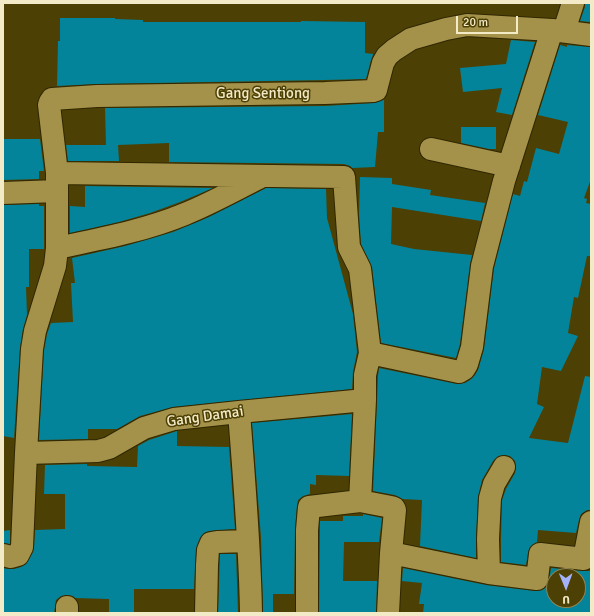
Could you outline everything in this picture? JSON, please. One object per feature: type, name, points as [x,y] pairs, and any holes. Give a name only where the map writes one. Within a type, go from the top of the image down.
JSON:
[{"type":"street","points":[[370,353],[459,372],[468,364],[472,348],[482,266],[504,181],[558,30],[573,3]]},
{"type":"street","name":"Gang Sentiong","points":[[26,453],[32,349],[36,326],[54,266],[57,248],[57,182],[49,105],[52,99],[96,96],[373,91],[376,90],[383,63],[387,56],[394,50],[411,39],[446,29],[467,25],[558,30],[591,35]]},
{"type":"street","points":[[431,150],[509,166]]},
{"type":"street","points":[[57,248],[126,234],[161,223],[185,214],[263,176]]},
{"type":"street","points":[[3,193],[57,182],[263,176],[344,177],[349,247],[360,269],[370,353],[365,375],[360,502]]},
{"type":"street","name":"Gang Damai","points":[[26,453],[98,451],[109,448],[144,428],[174,419],[365,400]]},
{"type":"street","points":[[239,412],[248,541],[251,613]]},
{"type":"street","points":[[3,556],[11,557],[18,555],[22,547],[26,453]]},
{"type":"street","points":[[489,573],[488,539],[490,498],[494,484],[504,467]]},
{"type":"street","points":[[308,611],[307,530],[310,507],[360,502],[394,508],[395,510],[388,613]]},
{"type":"street","points":[[391,554],[489,573],[537,579],[540,554],[584,559],[591,522]]},
{"type":"street","points":[[206,613],[207,565],[210,543],[248,541]]},
{"type":"building","points":[[585,3],[591,3],[591,22],[580,21]]},
{"type":"building","points":[[60,18],[115,18],[143,20],[143,22],[365,22],[365,53],[373,55],[366,79],[57,86]]},
{"type":"building","points":[[511,40],[535,42],[512,115],[496,112],[502,88],[463,92],[460,68],[506,64]]},
{"type":"building","points":[[560,45],[567,47],[567,45],[591,47],[591,179],[584,198],[587,199],[586,203],[591,204],[591,256],[587,256],[578,298],[574,297],[568,333],[578,336],[561,371],[542,367],[537,404],[544,407],[529,438],[568,443],[585,376],[591,377],[591,510],[587,510],[581,514],[576,533],[538,530],[537,542],[530,547],[526,565],[501,562],[502,500],[515,473],[516,467],[515,461],[510,456],[498,456],[493,461],[482,480],[478,497],[476,558],[420,546],[422,500],[402,499],[395,495],[373,491],[378,376],[379,368],[457,384],[465,383],[470,380],[478,370],[484,349],[494,268],[513,194],[520,196],[524,181],[527,182],[536,148],[559,154],[568,122],[538,115]]},
{"type":"building","points":[[384,100],[384,132],[378,132],[375,167],[352,168],[344,164],[169,162],[169,143],[118,145],[119,161],[68,161],[66,145],[106,145],[105,108],[325,106],[374,103]]},
{"type":"building","points":[[461,127],[496,127],[496,149],[461,143]]},
{"type":"building","points":[[3,139],[40,139],[44,171],[39,171],[39,179],[3,180]]},
{"type":"building","points":[[360,177],[392,178],[392,184],[431,190],[430,195],[485,203],[481,221],[392,207],[391,244],[414,249],[472,255],[460,344],[456,358],[381,343],[372,267],[361,244],[359,214]]},
{"type":"building","points":[[85,186],[213,188],[150,213],[119,222],[70,233],[70,206],[85,207]]},
{"type":"building","points":[[266,188],[326,189],[327,218],[353,314],[357,352],[353,372],[352,389],[173,407],[140,416],[117,429],[88,429],[88,439],[39,440],[44,350],[47,334],[51,323],[73,322],[71,283],[75,283],[72,258],[125,246],[173,232],[209,217]]},
{"type":"building","points":[[39,204],[39,206],[44,206],[44,249],[29,249],[29,287],[26,287],[27,315],[20,348],[14,438],[3,436],[3,205]]},
{"type":"building","points":[[352,414],[349,476],[316,475],[316,485],[310,484],[310,494],[303,496],[298,500],[295,529],[294,594],[273,594],[273,613],[263,613],[261,537],[252,423]]},
{"type":"building","points":[[177,431],[177,446],[229,447],[235,529],[209,531],[204,533],[200,538],[196,549],[194,589],[134,589],[134,613],[109,613],[109,599],[75,598],[67,595],[61,596],[56,600],[54,613],[3,613],[3,568],[14,569],[26,564],[33,552],[35,530],[65,529],[65,494],[44,494],[45,465],[87,464],[87,466],[137,467],[138,446],[149,440]]},
{"type":"building","points":[[363,514],[382,518],[379,542],[344,542],[343,581],[377,581],[376,613],[319,612],[320,521],[343,521],[343,516],[363,516]]},
{"type":"building","points":[[10,530],[10,544],[3,543],[3,531]]},
{"type":"building","points":[[220,554],[236,554],[238,613],[218,613]]},
{"type":"building","points":[[403,568],[486,585],[535,591],[542,590],[546,587],[546,608],[586,608],[586,571],[591,571],[591,613],[423,613],[424,604],[419,604],[422,583],[402,581]]}]
